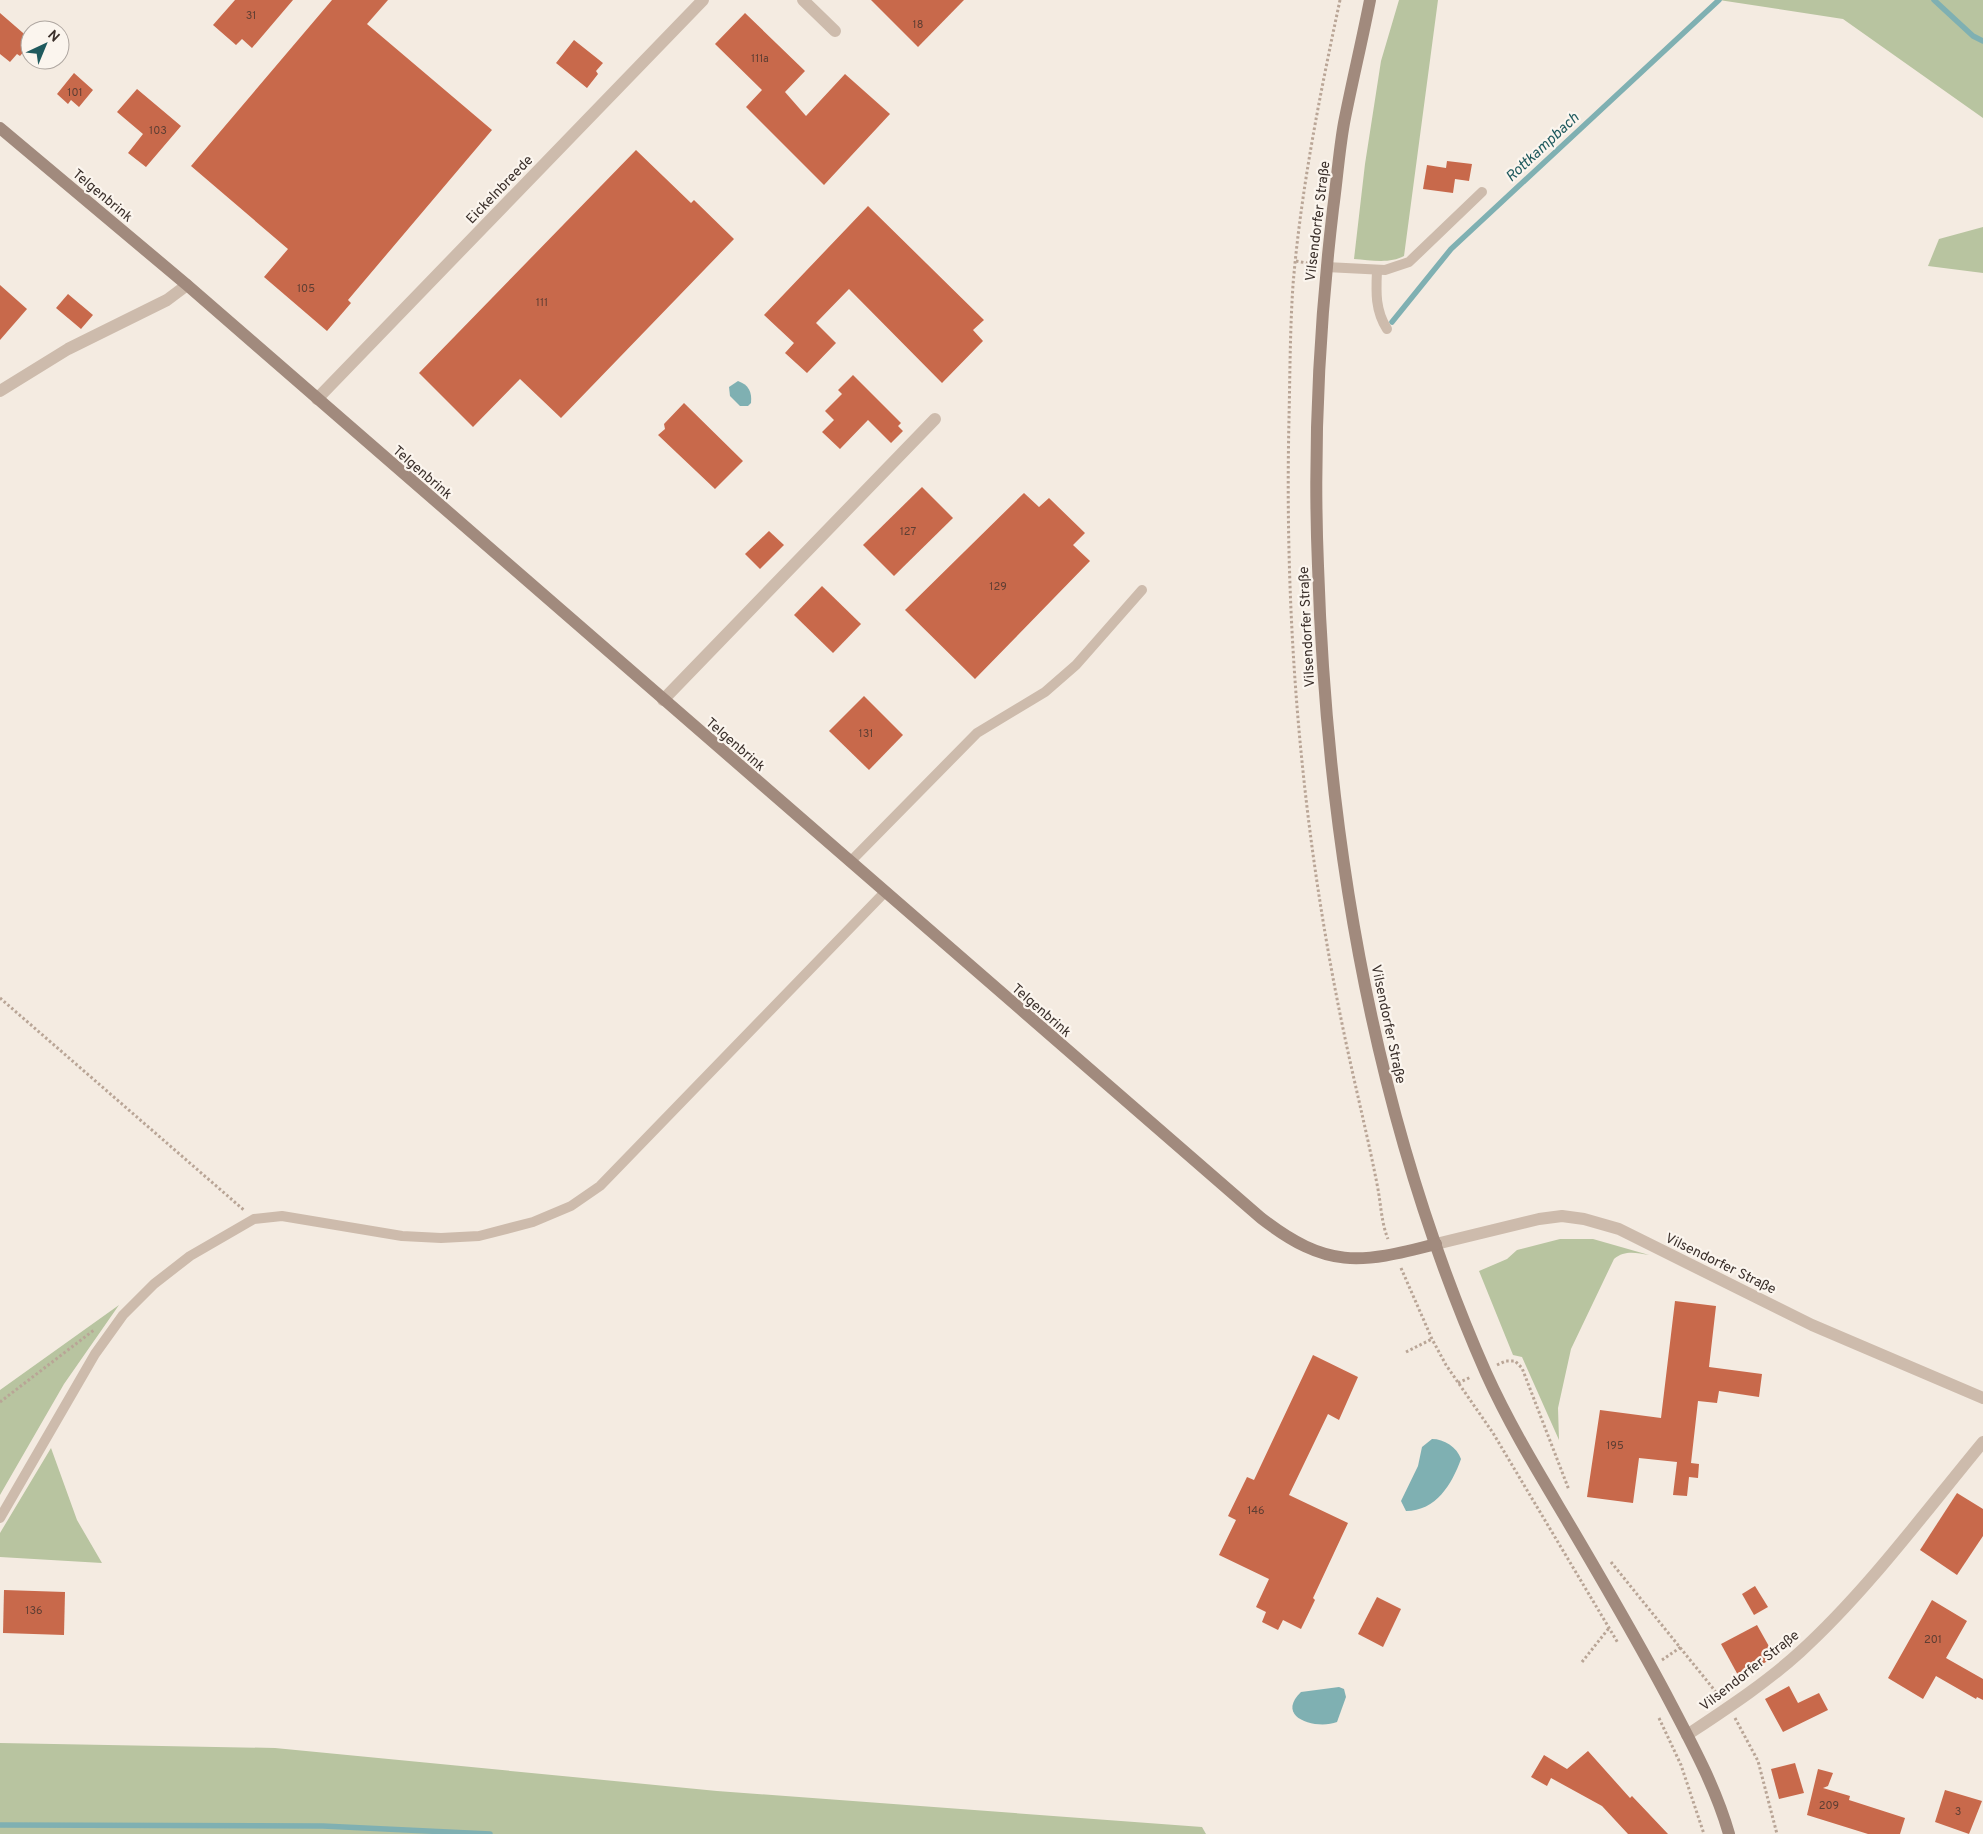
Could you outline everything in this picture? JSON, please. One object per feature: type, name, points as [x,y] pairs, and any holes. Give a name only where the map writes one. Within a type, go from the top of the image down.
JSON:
[{"type":"main road","name":"Vilsendorfer Straße","points":[[1370,0],[1344,126],[1326,267],[1318,384],[1315,503],[1321,656],[1331,774],[1356,940],[1380,1056],[1399,1131],[1436,1244],[1485,1370],[1511,1426],[1624,1618],[1688,1736],[1717,1798],[1729,1834]]},
{"type":"main road","name":"Telgenbrink","points":[[0,128],[187,285],[1223,1187],[1288,1239],[1317,1252],[1365,1259],[1395,1255],[1436,1244]]},
{"type":"street","name":"Eickelnbreede","points":[[316,399],[703,0]]},
{"type":"street","points":[[803,0],[835,31]]},
{"type":"street","points":[[0,391],[68,349],[167,300],[187,285]]},
{"type":"street","points":[[663,700],[935,419]]},
{"type":"street","name":"Vilsendorfer Straße","points":[[1436,1244],[1539,1219],[1562,1216],[1584,1219],[1619,1229],[1812,1325],[1983,1398]]},
{"type":"street","name":"Vilsendorfer Straße","points":[[1688,1736],[1728,1708],[1800,1652],[1829,1624],[1983,1442]]},
{"type":"lane","points":[[1326,267],[1385,270],[1409,262],[1482,192]]},
{"type":"lane","points":[[1376,270],[1376,300],[1381,318],[1388,329]]},
{"type":"lane","points":[[850,862],[977,733],[1045,692],[1076,665],[1142,590]]},
{"type":"lane","points":[[0,1518],[95,1354],[124,1315],[154,1284],[190,1256],[254,1219],[282,1216],[402,1236],[441,1238],[501,1232],[533,1222],[571,1206],[600,1186],[885,892]]},
{"type":"path","points":[[0,998],[254,1219]]},
{"type":"path","points":[[1405,1278],[1432,1339],[1458,1383],[1493,1433],[1623,1651]]},
{"type":"path","points":[[0,1402],[100,1326]]},
{"type":"path","points":[[1406,1352],[1432,1339]]},
{"type":"path","points":[[1458,1383],[1506,1361],[1515,1362],[1522,1368],[1571,1495]]},
{"type":"path","points":[[1610,1561],[1681,1647],[1744,1732],[1758,1761],[1777,1834]]},
{"type":"path","points":[[1582,1662],[1609,1628],[1624,1618]]},
{"type":"path","points":[[1651,1667],[1681,1647]]},
{"type":"path","points":[[1658,1715],[1681,1765],[1704,1834]]},
{"type":"green space","points":[[1399,0],[1438,0],[1404,256],[1386,261],[1354,259],[1365,164],[1381,61]]},
{"type":"green space","points":[[1719,0],[1983,0],[1983,118],[1843,19]]},
{"type":"green space","points":[[1983,227],[1983,273],[1928,266],[1939,239]]},
{"type":"green space","points":[[1560,1239],[1593,1239],[1649,1255],[1626,1253],[1614,1259],[1571,1349],[1558,1408],[1559,1440],[1522,1357],[1513,1355],[1479,1271],[1507,1259],[1517,1250]]},
{"type":"green space","points":[[119,1305],[64,1384],[0,1495],[0,1390]]},
{"type":"green space","points":[[51,1448],[77,1520],[102,1563],[0,1557],[0,1533]]},
{"type":"green space","points":[[0,1743],[275,1748],[717,1791],[1202,1827],[1206,1834],[0,1834]]},
{"type":"water","points":[[738,381],[745,385],[750,392],[751,403],[748,406],[740,406],[730,396],[729,387]]},
{"type":"water","points":[[1432,1439],[1441,1440],[1450,1445],[1461,1459],[1448,1486],[1434,1501],[1417,1510],[1406,1511],[1401,1501],[1418,1466],[1422,1447]]},
{"type":"water","points":[[1339,1687],[1344,1689],[1346,1697],[1337,1722],[1329,1724],[1310,1723],[1301,1720],[1295,1715],[1292,1709],[1294,1701],[1301,1692]]},
{"type":"building","points":[[235,0],[293,0],[252,48],[242,39],[236,45],[213,25]]},
{"type":"building","points":[[332,0],[388,0],[367,24],[492,130],[348,300],[351,303],[327,331],[264,277],[288,249],[191,166]]},
{"type":"building","points":[[871,0],[964,0],[918,47]]},
{"type":"building","points":[[0,13],[20,30],[20,56],[17,54],[10,62],[0,54]]},
{"type":"building","points":[[745,13],[805,71],[785,92],[806,116],[845,74],[890,114],[824,185],[746,107],[762,90],[715,44]]},
{"type":"building","points":[[574,40],[603,63],[596,71],[598,74],[587,88],[556,63]]},
{"type":"building","points":[[74,73],[93,90],[79,107],[71,100],[68,104],[57,94]]},
{"type":"building","points":[[137,89],[181,126],[146,167],[128,153],[143,134],[117,112]]},
{"type":"building","points":[[636,150],[691,203],[694,200],[734,239],[561,418],[520,379],[473,427],[419,373]]},
{"type":"building","points":[[1447,161],[1472,164],[1469,181],[1455,179],[1453,193],[1423,189],[1427,165],[1446,168]]},
{"type":"building","points":[[868,206],[984,320],[973,330],[983,341],[942,383],[849,289],[816,323],[836,343],[807,373],[785,353],[794,343],[764,315]]},
{"type":"building","points":[[0,285],[27,309],[0,340]]},
{"type":"building","points":[[68,294],[93,315],[81,329],[56,308]]},
{"type":"building","points":[[853,375],[901,423],[898,426],[903,431],[891,443],[868,420],[840,449],[822,432],[834,420],[825,411],[842,394],[838,390]]},
{"type":"building","points":[[684,403],[743,461],[715,489],[658,435],[665,429],[664,424]]},
{"type":"building","points":[[922,487],[953,518],[894,576],[863,545]]},
{"type":"building","points":[[1024,493],[1039,507],[1049,498],[1085,533],[1073,545],[1090,561],[975,679],[905,610]]},
{"type":"building","points":[[769,531],[784,545],[760,569],[745,554]]},
{"type":"building","points":[[822,586],[861,624],[833,653],[794,615]]},
{"type":"building","points":[[864,696],[903,735],[869,770],[829,731]]},
{"type":"building","points":[[1675,1301],[1716,1306],[1709,1367],[1762,1374],[1759,1397],[1719,1391],[1717,1403],[1698,1401],[1691,1463],[1699,1464],[1698,1478],[1689,1477],[1687,1496],[1673,1495],[1677,1462],[1639,1458],[1633,1503],[1587,1497],[1600,1410],[1661,1418]]},
{"type":"building","points":[[1313,1355],[1358,1377],[1339,1420],[1328,1414],[1289,1495],[1348,1523],[1313,1598],[1315,1600],[1301,1629],[1283,1620],[1278,1630],[1262,1622],[1266,1612],[1256,1607],[1269,1579],[1219,1555],[1236,1520],[1228,1516],[1247,1477],[1254,1480]]},
{"type":"building","points":[[1957,1493],[1983,1509],[1983,1536],[1957,1575],[1920,1550]]},
{"type":"building","points":[[1755,1586],[1768,1607],[1754,1615],[1742,1594]]},
{"type":"building","points":[[4,1590],[65,1592],[64,1635],[3,1633]]},
{"type":"building","points":[[1377,1597],[1401,1609],[1383,1647],[1358,1634]]},
{"type":"building","points":[[1932,1600],[1967,1621],[1946,1658],[1983,1679],[1983,1700],[1977,1697],[1976,1699],[1936,1676],[1923,1699],[1888,1678]]},
{"type":"building","points":[[1757,1625],[1775,1657],[1739,1677],[1721,1644]]},
{"type":"building","points":[[1789,1686],[1798,1703],[1819,1693],[1828,1710],[1783,1732],[1765,1699]]},
{"type":"building","points":[[1588,1751],[1630,1798],[1632,1796],[1668,1834],[1628,1834],[1602,1806],[1551,1778],[1547,1786],[1531,1777],[1544,1755],[1567,1769]]},
{"type":"building","points":[[1795,1763],[1804,1793],[1779,1799],[1771,1769]]},
{"type":"building","points":[[1818,1769],[1833,1773],[1828,1786],[1823,1788],[1850,1796],[1849,1800],[1905,1818],[1900,1834],[1868,1834],[1807,1815]]},
{"type":"building","points":[[1945,1790],[1982,1801],[1969,1834],[1935,1822]]},
{"type":"waterway","name":"Rottkampbach","points":[[1392,322],[1451,249],[1719,0]]},
{"type":"waterway","name":"Rottkampbach","points":[[1934,0],[1973,36],[1983,41]]},
{"type":"waterway","points":[[0,1825],[323,1826],[490,1834]]}]
